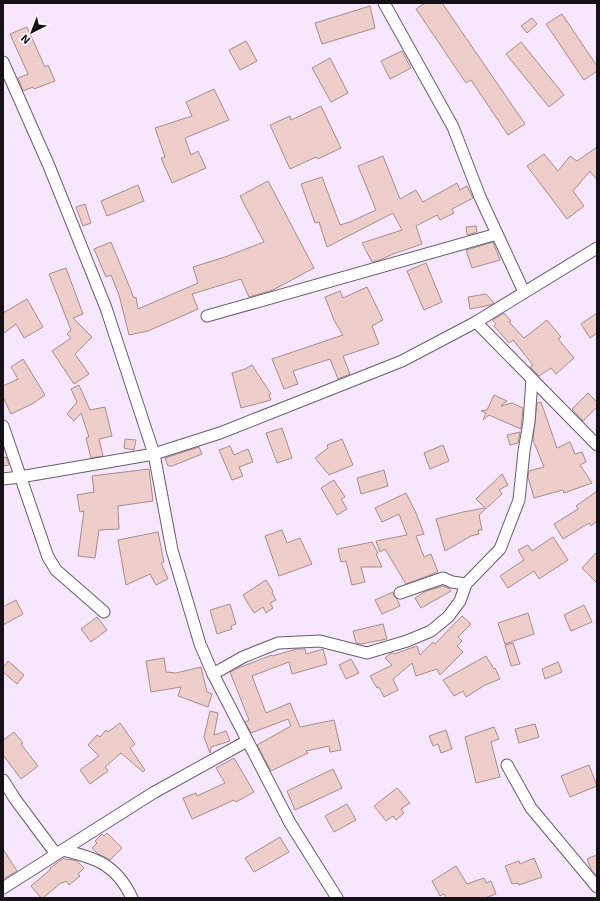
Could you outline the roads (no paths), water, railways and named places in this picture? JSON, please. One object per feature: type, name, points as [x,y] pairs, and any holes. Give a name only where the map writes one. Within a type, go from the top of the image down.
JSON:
[{"type":"street","points":[[384,3],[453,127],[480,197],[524,292]]},
{"type":"street","points":[[3,62],[49,166],[106,308],[154,454],[172,550],[200,644],[246,741],[290,823],[337,898]]},
{"type":"street","points":[[207,316],[497,234]]},
{"type":"street","points":[[3,479],[154,454],[220,433],[402,361],[476,322],[597,248]]},
{"type":"street","points":[[476,322],[597,445]]},
{"type":"street","points":[[213,674],[243,657],[278,643],[320,640],[367,653],[406,641],[431,631],[448,617],[460,601],[466,584],[500,549],[519,500],[524,451],[529,422],[532,379]]},
{"type":"street","points":[[3,426],[48,558],[56,570],[104,612]]},
{"type":"street","points":[[400,593],[443,578],[452,582],[466,584]]},
{"type":"street","points":[[3,888],[153,793],[246,741]]},
{"type":"street","points":[[507,765],[531,808],[597,887]]},
{"type":"street","points":[[3,780],[15,800],[60,852],[91,857],[113,870],[126,885],[132,898]]}]
